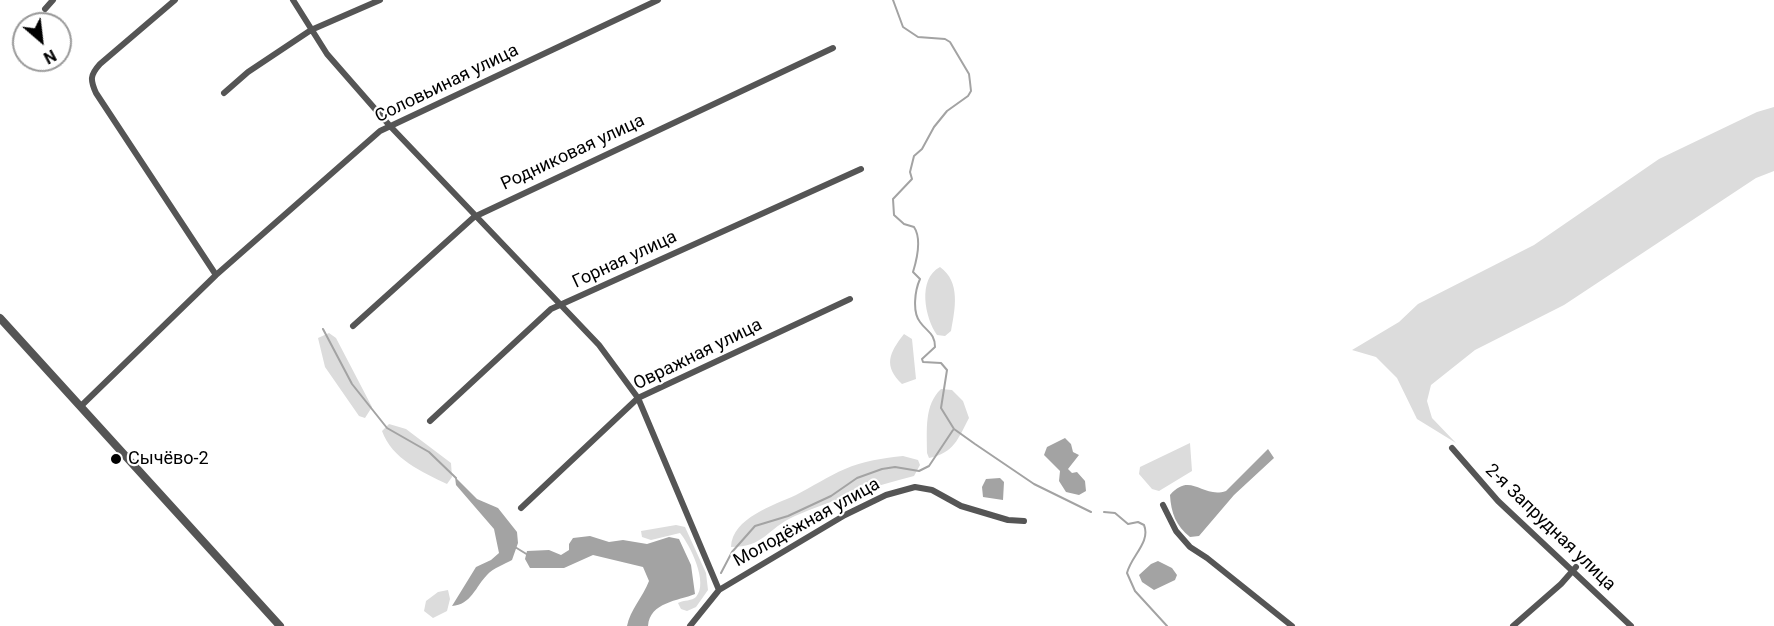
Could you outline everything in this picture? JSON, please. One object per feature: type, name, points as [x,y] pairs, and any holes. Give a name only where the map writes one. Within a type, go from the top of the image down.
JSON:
[{"type":"street","points":[[45,9],[53,0]]},
{"type":"street","points":[[175,0],[99,64],[92,73],[90,81],[216,275]]},
{"type":"street","points":[[293,0],[327,54],[474,217],[599,345],[638,398],[718,590]]},
{"type":"street","points":[[224,93],[249,72],[311,30],[380,0]]},
{"type":"street","name":"Соловьиная улица","points":[[81,406],[216,275],[372,137],[390,126],[658,0]]},
{"type":"street","name":"Родниковая улица","points":[[353,326],[474,217],[833,48]]},
{"type":"street","name":"Горная улица","points":[[430,421],[551,309],[861,169]]},
{"type":"street","name":"Овражная улица","points":[[521,508],[638,398],[850,299]]},
{"type":"street","points":[[0,318],[280,626]]},
{"type":"street","name":"2-я Запрудная улица","points":[[1452,448],[1498,501],[1631,626]]},
{"type":"street","name":"Молодёжная улица","points":[[690,626],[718,590],[845,515],[886,495],[915,487],[932,490],[961,506],[1005,519],[1024,521]]},
{"type":"street","points":[[1163,505],[1176,531],[1190,547],[1292,626]]},
{"type":"street","points":[[1513,626],[1574,570]]},
{"type":"shaded area","points":[[1774,107],[1774,171],[1756,178],[1564,305],[1475,350],[1431,385],[1427,401],[1432,418],[1456,443],[1417,419],[1397,378],[1376,357],[1352,350],[1399,322],[1418,304],[1534,245],[1659,159],[1757,112]]},
{"type":"shaded area","points":[[940,267],[951,280],[955,296],[951,331],[945,336],[937,335],[933,328],[925,299],[928,280]]},
{"type":"shaded area","points":[[329,333],[336,338],[372,407],[365,418],[359,416],[325,367],[318,338]]},
{"type":"shaded area","points":[[904,334],[912,339],[916,379],[902,384],[892,371],[890,359]]},
{"type":"shaded area","points":[[941,389],[952,390],[963,401],[969,418],[950,449],[929,458],[927,427],[929,410]]},
{"type":"shaded area","points":[[389,424],[406,429],[451,463],[452,477],[447,484],[400,457],[382,431]]},
{"type":"shaded area","points":[[1065,438],[1071,444],[1073,452],[1079,455],[1068,469],[1072,473],[1077,472],[1085,481],[1086,491],[1079,495],[1066,492],[1059,481],[1060,471],[1044,455],[1047,447]]},
{"type":"shaded area","points":[[1190,443],[1192,471],[1159,491],[1152,489],[1139,474],[1140,467]]},
{"type":"shaded area","points":[[1268,449],[1274,458],[1234,495],[1199,536],[1190,537],[1185,533],[1175,519],[1170,495],[1184,485],[1191,485],[1210,492],[1226,491]]},
{"type":"shaded area","points":[[903,456],[918,460],[920,465],[914,476],[824,504],[785,521],[759,541],[731,547],[738,528],[746,520],[766,508],[852,466],[873,460]]},
{"type":"shaded area","points":[[455,477],[477,499],[498,508],[517,532],[518,543],[512,560],[496,568],[483,579],[469,599],[452,606],[476,567],[491,560],[499,553],[494,529],[456,485]]},
{"type":"shaded area","points":[[1000,478],[1004,482],[1003,500],[983,497],[982,487],[986,479]]},
{"type":"shaded area","points":[[676,525],[685,527],[706,573],[708,590],[696,607],[687,611],[681,609],[678,603],[696,597],[700,583],[697,564],[689,546],[680,533],[651,540],[642,537],[641,531]]},
{"type":"shaded area","points":[[590,536],[609,542],[623,540],[647,544],[669,537],[679,539],[691,565],[695,594],[659,607],[650,618],[648,626],[627,626],[649,581],[643,567],[593,555],[564,568],[530,568],[525,559],[527,551],[549,550],[561,555],[569,550],[569,544],[573,538]]},
{"type":"shaded area","points":[[1158,561],[1172,568],[1177,575],[1175,580],[1154,590],[1142,582],[1139,575]]},
{"type":"shaded area","points":[[448,590],[450,599],[447,611],[433,618],[424,611],[426,601],[438,592]]},
{"type":"waterway","points":[[893,0],[903,27],[918,37],[945,39],[950,42],[969,74],[971,91],[968,96],[947,111],[934,127],[922,149],[914,156],[910,172],[912,179],[893,199],[894,215],[904,224],[914,227],[918,237],[913,272],[920,279],[915,307],[917,318],[935,342],[935,347],[922,359],[923,362],[941,363],[947,370],[941,408],[954,429],[1034,484],[1091,512]]},
{"type":"waterway","points":[[323,329],[352,384],[387,428],[429,452],[456,478]]},
{"type":"waterway","points":[[721,573],[732,552],[755,526],[788,516],[831,496],[857,478],[882,469],[895,467],[919,471],[929,466],[953,430]]},
{"type":"waterway","points":[[1104,512],[1115,513],[1128,524],[1138,522],[1144,525],[1143,543],[1127,573],[1135,591],[1167,626]]},
{"type":"waterway","points":[[515,547],[528,555]]},
{"type":"place","name":"Сычёво-2","points":[[116,459]]}]
